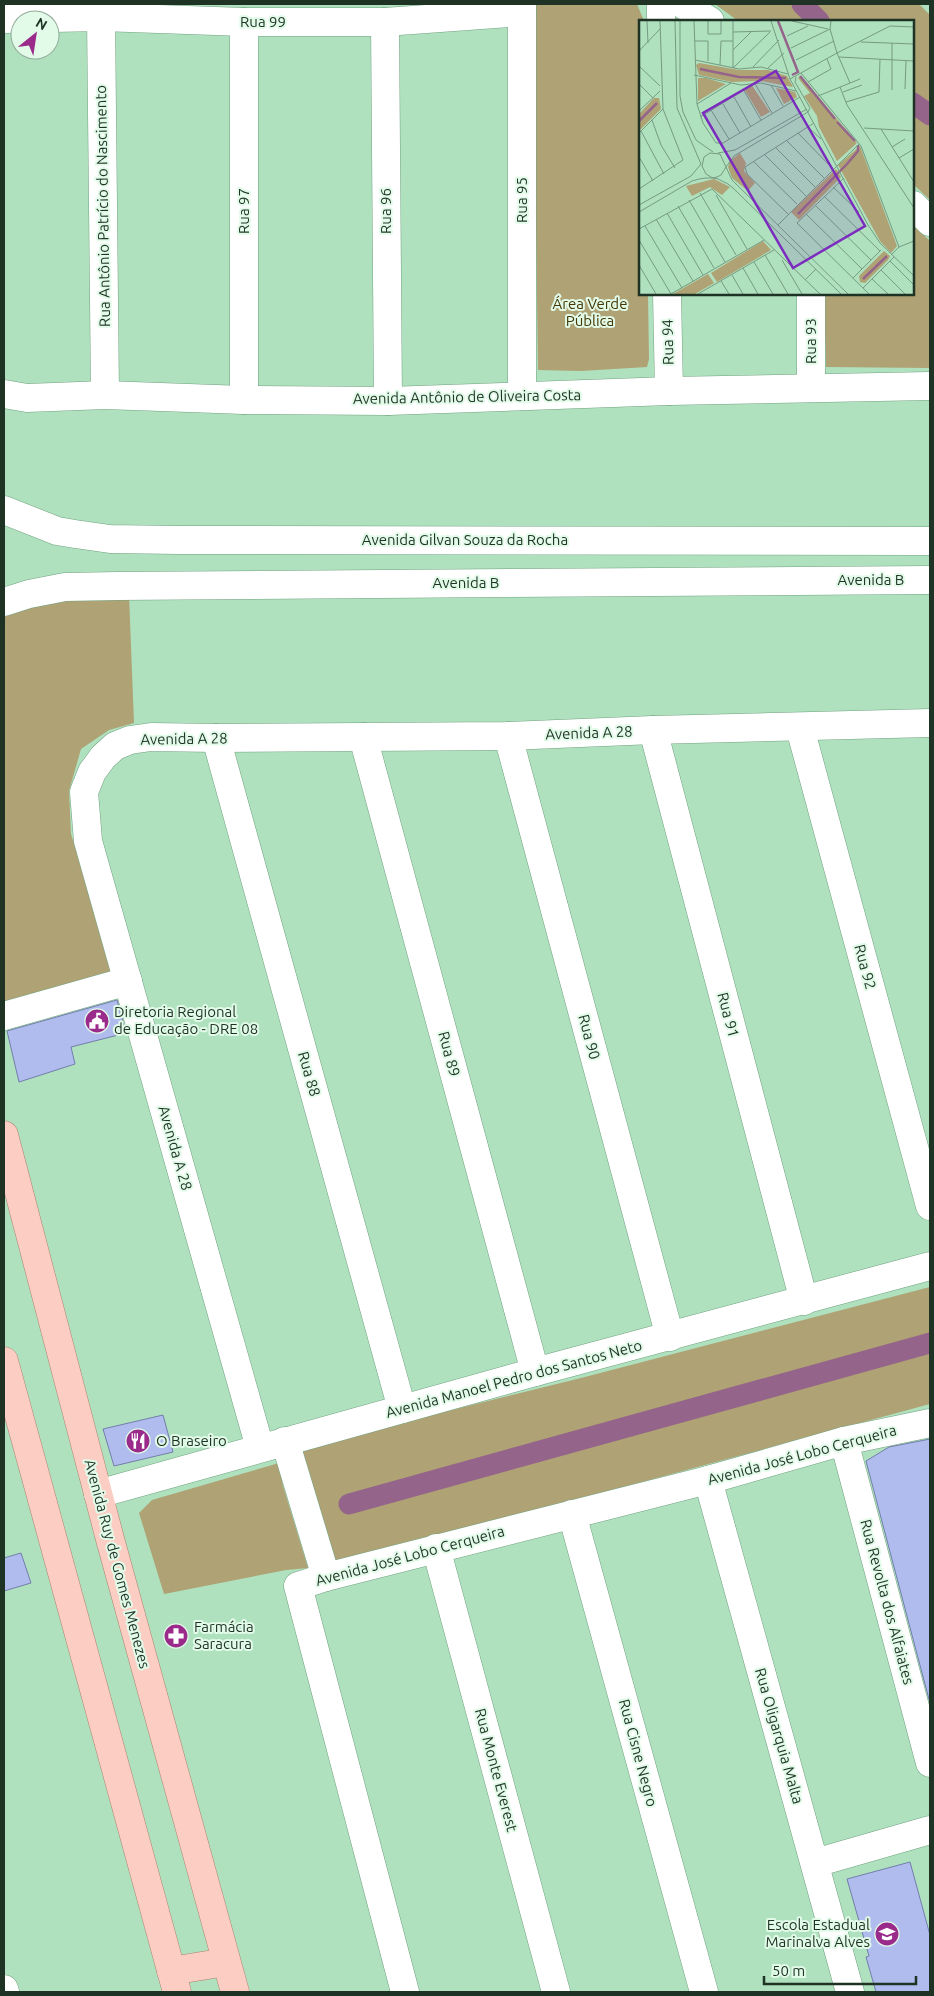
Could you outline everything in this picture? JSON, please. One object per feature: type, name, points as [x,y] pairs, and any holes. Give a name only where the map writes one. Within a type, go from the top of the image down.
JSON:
[{"type":"main road","name":"Avenida Ruy de Gomes Menezes","points":[[5,1146],[98,1494],[235,1992]]},
{"type":"main road","points":[[4,1361],[174,1982],[226,1962]]},
{"type":"street","points":[[661,4],[661,20]]},
{"type":"street","points":[[682,4],[708,20]]},
{"type":"street","name":"Rua 99","points":[[4,18],[101,17],[244,22],[385,22],[522,8]]},
{"type":"street","name":"Rua 95","points":[[522,8],[522,396]]},
{"type":"street","name":"Rua Antônio Patrício do Nascimento","points":[[101,17],[105,395]]},
{"type":"street","name":"Rua 97","points":[[244,22],[244,400]]},
{"type":"street","name":"Rua 96","points":[[385,22],[388,400]]},
{"type":"street","points":[[914,206],[930,222]]},
{"type":"street","name":"Rua 94","points":[[667,295],[669,391]]},
{"type":"street","name":"Rua 93","points":[[811,295],[811,388]]},
{"type":"street","name":"Avenida Antônio de Oliveira Costa","points":[[4,394],[26,398],[105,395],[244,400],[388,400],[669,391],[930,386]]},
{"type":"street","name":"Avenida Gilvan Souza da Rocha","points":[[4,510],[57,531],[110,539],[930,541]]},
{"type":"street","name":"Avenida B","points":[[4,602],[29,594],[65,587],[930,580]]},
{"type":"street","name":"Avenida A 28","points":[[326,1577],[292,1469],[272,1444],[128,981],[88,841],[84,792],[92,772],[103,757],[115,746],[130,740],[151,737],[508,736],[653,730],[800,728],[930,723]]},
{"type":"street","name":"Rua 92","points":[[800,728],[930,1206]]},
{"type":"street","name":"Rua 91","points":[[653,730],[804,1301]]},
{"type":"street","name":"Rua 90","points":[[508,736],[670,1337]]},
{"type":"street","name":"Rua 89","points":[[363,737],[535,1372]]},
{"type":"street","name":"Rua 88","points":[[216,738],[402,1409]]},
{"type":"street","points":[[4,1016],[128,981]]},
{"type":"street","name":"Avenida Manoel Pedro dos Santos Neto","points":[[98,1494],[272,1444],[930,1266]]},
{"type":"street","name":"Avenida José Lobo Cerqueira","points":[[405,1992],[298,1586],[436,1548],[708,1480],[844,1442],[930,1423]]},
{"type":"street","name":"Rua Revolta dos Alfaiates","points":[[844,1442],[930,1763]]},
{"type":"street","name":"Rua Oligarquia Malta","points":[[708,1480],[850,1992]]},
{"type":"street","name":"Rua Cisne Negro","points":[[572,1514],[704,1992]]},
{"type":"street","name":"Rua Monte Everest","points":[[436,1548],[556,1992]]},
{"type":"street","points":[[815,1863],[930,1830]]},
{"type":"green space","name":"Área Verde Pública","points":[[533,4],[637,4],[644,20],[639,20],[639,295],[648,295],[649,359],[647,367],[581,371],[538,370]]},
{"type":"green space","points":[[715,4],[919,4],[930,15],[930,200],[914,185],[914,20],[737,20]]},
{"type":"green space","points":[[914,226],[930,241],[930,368],[826,367],[824,295],[914,295]]},
{"type":"green space","points":[[129,595],[134,723],[109,730],[81,749],[69,791],[71,834],[114,970],[4,1003],[4,613],[46,600]]},
{"type":"green space","points":[[930,1287],[930,1404],[335,1565],[299,1448],[581,1378]]},
{"type":"green space","points":[[279,1463],[283,1486],[308,1568],[286,1570],[164,1594],[139,1513],[152,1500]]},
{"type":"building","points":[[117,1000],[126,1033],[71,1047],[75,1064],[19,1082],[7,1031]]},
{"type":"building","name":"O Braseiro","points":[[163,1415],[173,1452],[114,1466],[103,1429]]},
{"type":"building","points":[[930,1439],[930,1703],[866,1461],[889,1447]]},
{"type":"building","points":[[21,1553],[31,1583],[4,1591],[4,1558]]},
{"type":"building","name":"Escola Estadual Marinalva Alves","points":[[910,1862],[930,1935],[930,1992],[876,1992],[866,1957],[869,1956],[847,1879]]},
{"type":"waterway","points":[[802,4],[818,20]]},
{"type":"waterway","points":[[914,104],[930,115]]},
{"type":"waterway","points":[[349,1504],[930,1343]]},
{"type":"place","name":"Diretoria Regional de Educação - DRE 08","points":[[97,1021]]},
{"type":"place","name":"O Braseiro","points":[[138,1441]]},
{"type":"place","name":"Farmácia Saracura","points":[[176,1636]]},
{"type":"place","name":"Escola Estadual Marinalva Alves","points":[[887,1934]]}]
